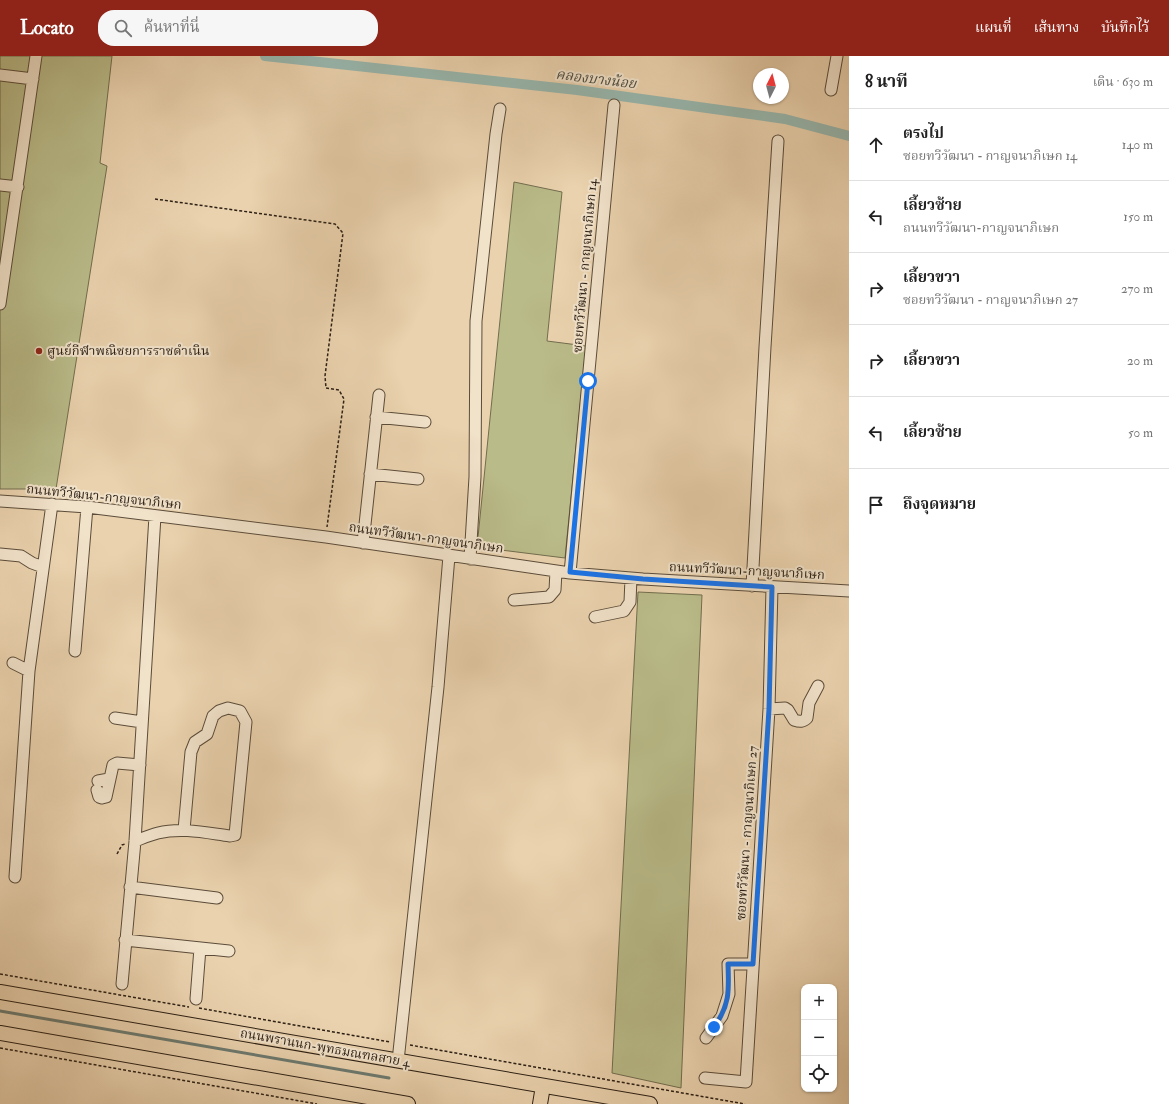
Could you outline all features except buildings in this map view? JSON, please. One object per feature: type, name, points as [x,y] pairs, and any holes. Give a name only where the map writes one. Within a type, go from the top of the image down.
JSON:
[{"type":"main road","name":"ถนนพรานนก-พุทธมณฑลสาย 4","points":[[0,992],[650,1104]]},
{"type":"main road","points":[[0,1034],[408,1104]]},
{"type":"main road","points":[[540,1104],[543,1086]]},
{"type":"street","points":[[0,304],[36,56]]},
{"type":"street","points":[[830,90],[836,56]]},
{"type":"street","points":[[0,75],[33,78]]},
{"type":"street","name":"ซอยทวีวัฒนา - กาญจนาภิเษก 14","points":[[570,572],[614,105]]},
{"type":"street","points":[[470,559],[475,477],[476,321],[500,109]]},
{"type":"street","points":[[752,586],[764,355],[778,141]]},
{"type":"street","points":[[0,185],[18,187]]},
{"type":"street","points":[[362,543],[379,395]]},
{"type":"street","points":[[376,417],[425,422]]},
{"type":"street","points":[[370,474],[418,479]]},
{"type":"street","name":"ถนนทวีวัฒนา-กาญจนาภิเษก","points":[[0,501],[87,507],[326,537],[449,556],[570,572],[632,578],[849,591]]},
{"type":"street","points":[[16,878],[29,671],[52,504]]},
{"type":"street","points":[[75,651],[87,507]]},
{"type":"street","points":[[122,984],[135,841],[155,516]]},
{"type":"street","points":[[0,554],[21,556],[32,563],[43,567]]},
{"type":"street","points":[[398,1061],[438,687],[449,556]]},
{"type":"street","points":[[514,600],[549,597],[555,590],[556,570]]},
{"type":"street","points":[[595,618],[624,611],[630,602],[632,578]]},
{"type":"street","name":"ซอยทวีวัฒนา - กาญจนาภิเษก 27","points":[[705,1078],[746,1082],[769,709],[772,587]]},
{"type":"street","points":[[13,663],[29,671]]},
{"type":"street","points":[[769,709],[785,708],[794,720],[800,722],[804,721],[807,718],[809,703],[818,686]]},
{"type":"street","points":[[135,841],[160,832],[184,830],[230,836],[235,835],[246,722],[240,711],[228,708],[219,711],[213,716],[207,734],[195,742],[191,752],[184,830]]},
{"type":"street","points":[[115,718],[142,722]]},
{"type":"street","points":[[110,779],[97,785],[99,797],[106,797],[110,779],[112,765],[140,765]]},
{"type":"street","points":[[130,887],[217,898]]},
{"type":"street","points":[[126,940],[229,952]]},
{"type":"street","points":[[196,999],[200,948]]},
{"type":"street","points":[[706,1038],[722,1016],[729,994],[728,964],[753,964]]},
{"type":"path","points":[[155,199],[335,224],[343,233],[325,376],[326,388],[339,390],[344,399],[326,537]]},
{"type":"path","points":[[0,974],[745,1104]]},
{"type":"path","points":[[0,1048],[317,1104]]},
{"type":"green space","name":"ศูนย์กีฬาพณิชยการราชดำเนิน","points":[[0,56],[112,56],[100,163],[107,166],[56,489],[0,489]]},
{"type":"green space","points":[[514,182],[562,192],[547,341],[586,346],[565,558],[477,547]]},
{"type":"green space","points":[[638,592],[702,595],[681,1088],[612,1073]]},
{"type":"waterway","name":"คลองบางน้อย","points":[[265,56],[577,90],[785,119],[849,136]]},
{"type":"waterway","points":[[0,1011],[389,1078]]},
{"type":"place","name":"ศูนย์กีฬาพณิชยการราชดำเนิน","points":[[39,351]]},
{"type":"route","points":[[588,381],[570,572],[643,579],[772,587],[769,709],[753,964],[728,964],[729,994],[722,1016],[714,1027]]}]
